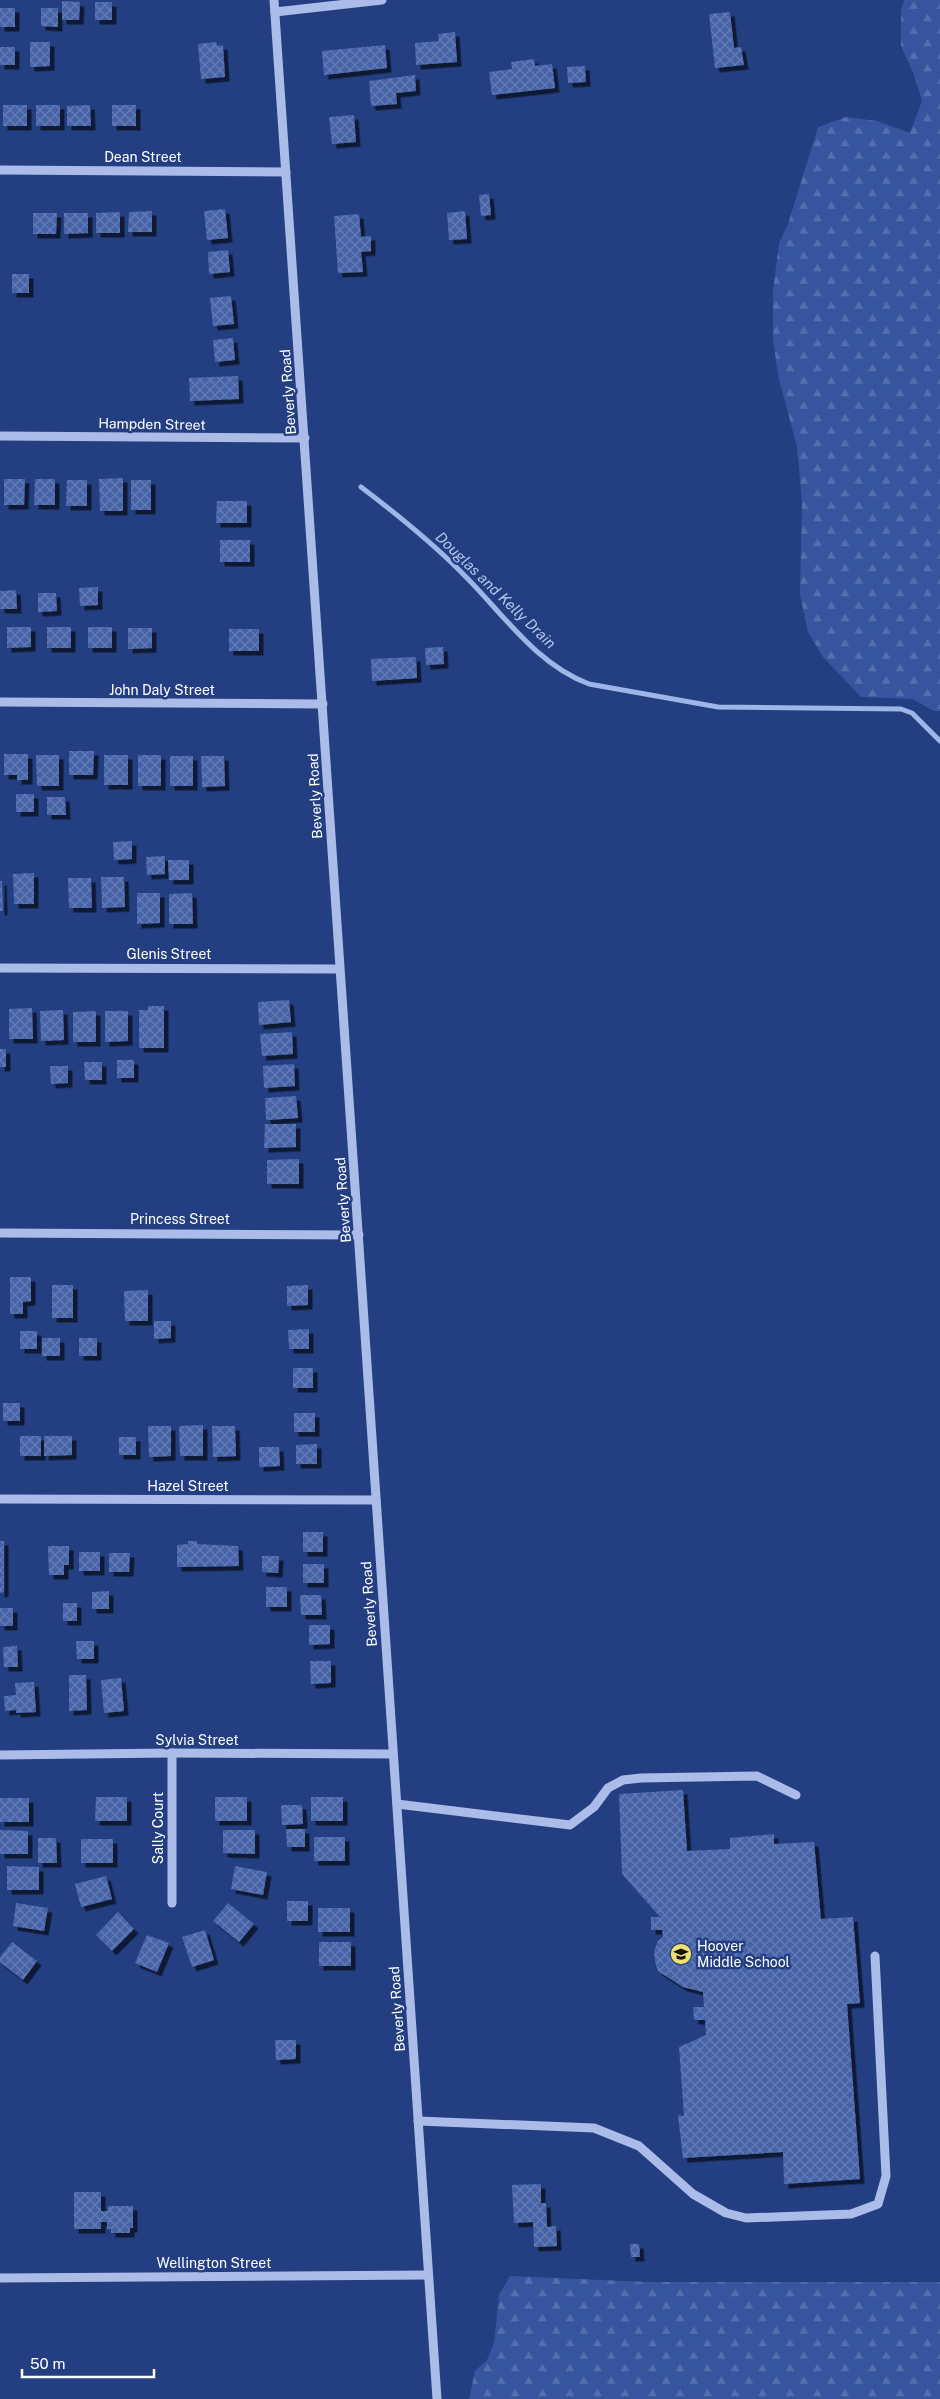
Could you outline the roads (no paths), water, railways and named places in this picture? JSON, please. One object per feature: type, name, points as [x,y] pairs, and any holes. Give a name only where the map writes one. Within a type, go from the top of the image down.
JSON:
[{"type":"street","name":"Beverly Road","points":[[274,0],[437,2399]]},
{"type":"street","points":[[274,12],[382,0]]},
{"type":"street","name":"Dean Street","points":[[0,170],[286,172]]},
{"type":"street","name":"Hampden Street","points":[[0,436],[305,438]]},
{"type":"street","name":"John Daly Street","points":[[0,702],[323,704]]},
{"type":"street","name":"Glenis Street","points":[[0,968],[339,969]]},
{"type":"street","name":"Princess Street","points":[[0,1233],[359,1234]]},
{"type":"street","name":"Hazel Street","points":[[0,1500],[376,1500]]},
{"type":"street","name":"Sylvia Street","points":[[0,1755],[172,1753],[393,1754]]},
{"type":"street","name":"Sally Court","points":[[172,1753],[172,1903]]},
{"type":"street","points":[[397,1804],[570,1825],[594,1807],[608,1788],[623,1780],[757,1776],[796,1795]]},
{"type":"street","points":[[418,2121],[594,2128],[639,2146],[692,2194],[726,2213],[746,2218],[852,2214],[878,2204],[886,2176],[875,1956]]},
{"type":"street","name":"Wellington Street","points":[[0,2278],[428,2275]]},
{"type":"waterway","name":"Douglas and Kelly Drain","points":[[361,487],[441,553],[537,651],[570,675],[589,684],[718,707],[901,709],[912,713],[940,741]]},
{"type":"place","name":"Hoover Middle School","points":[[681,1954]]}]
